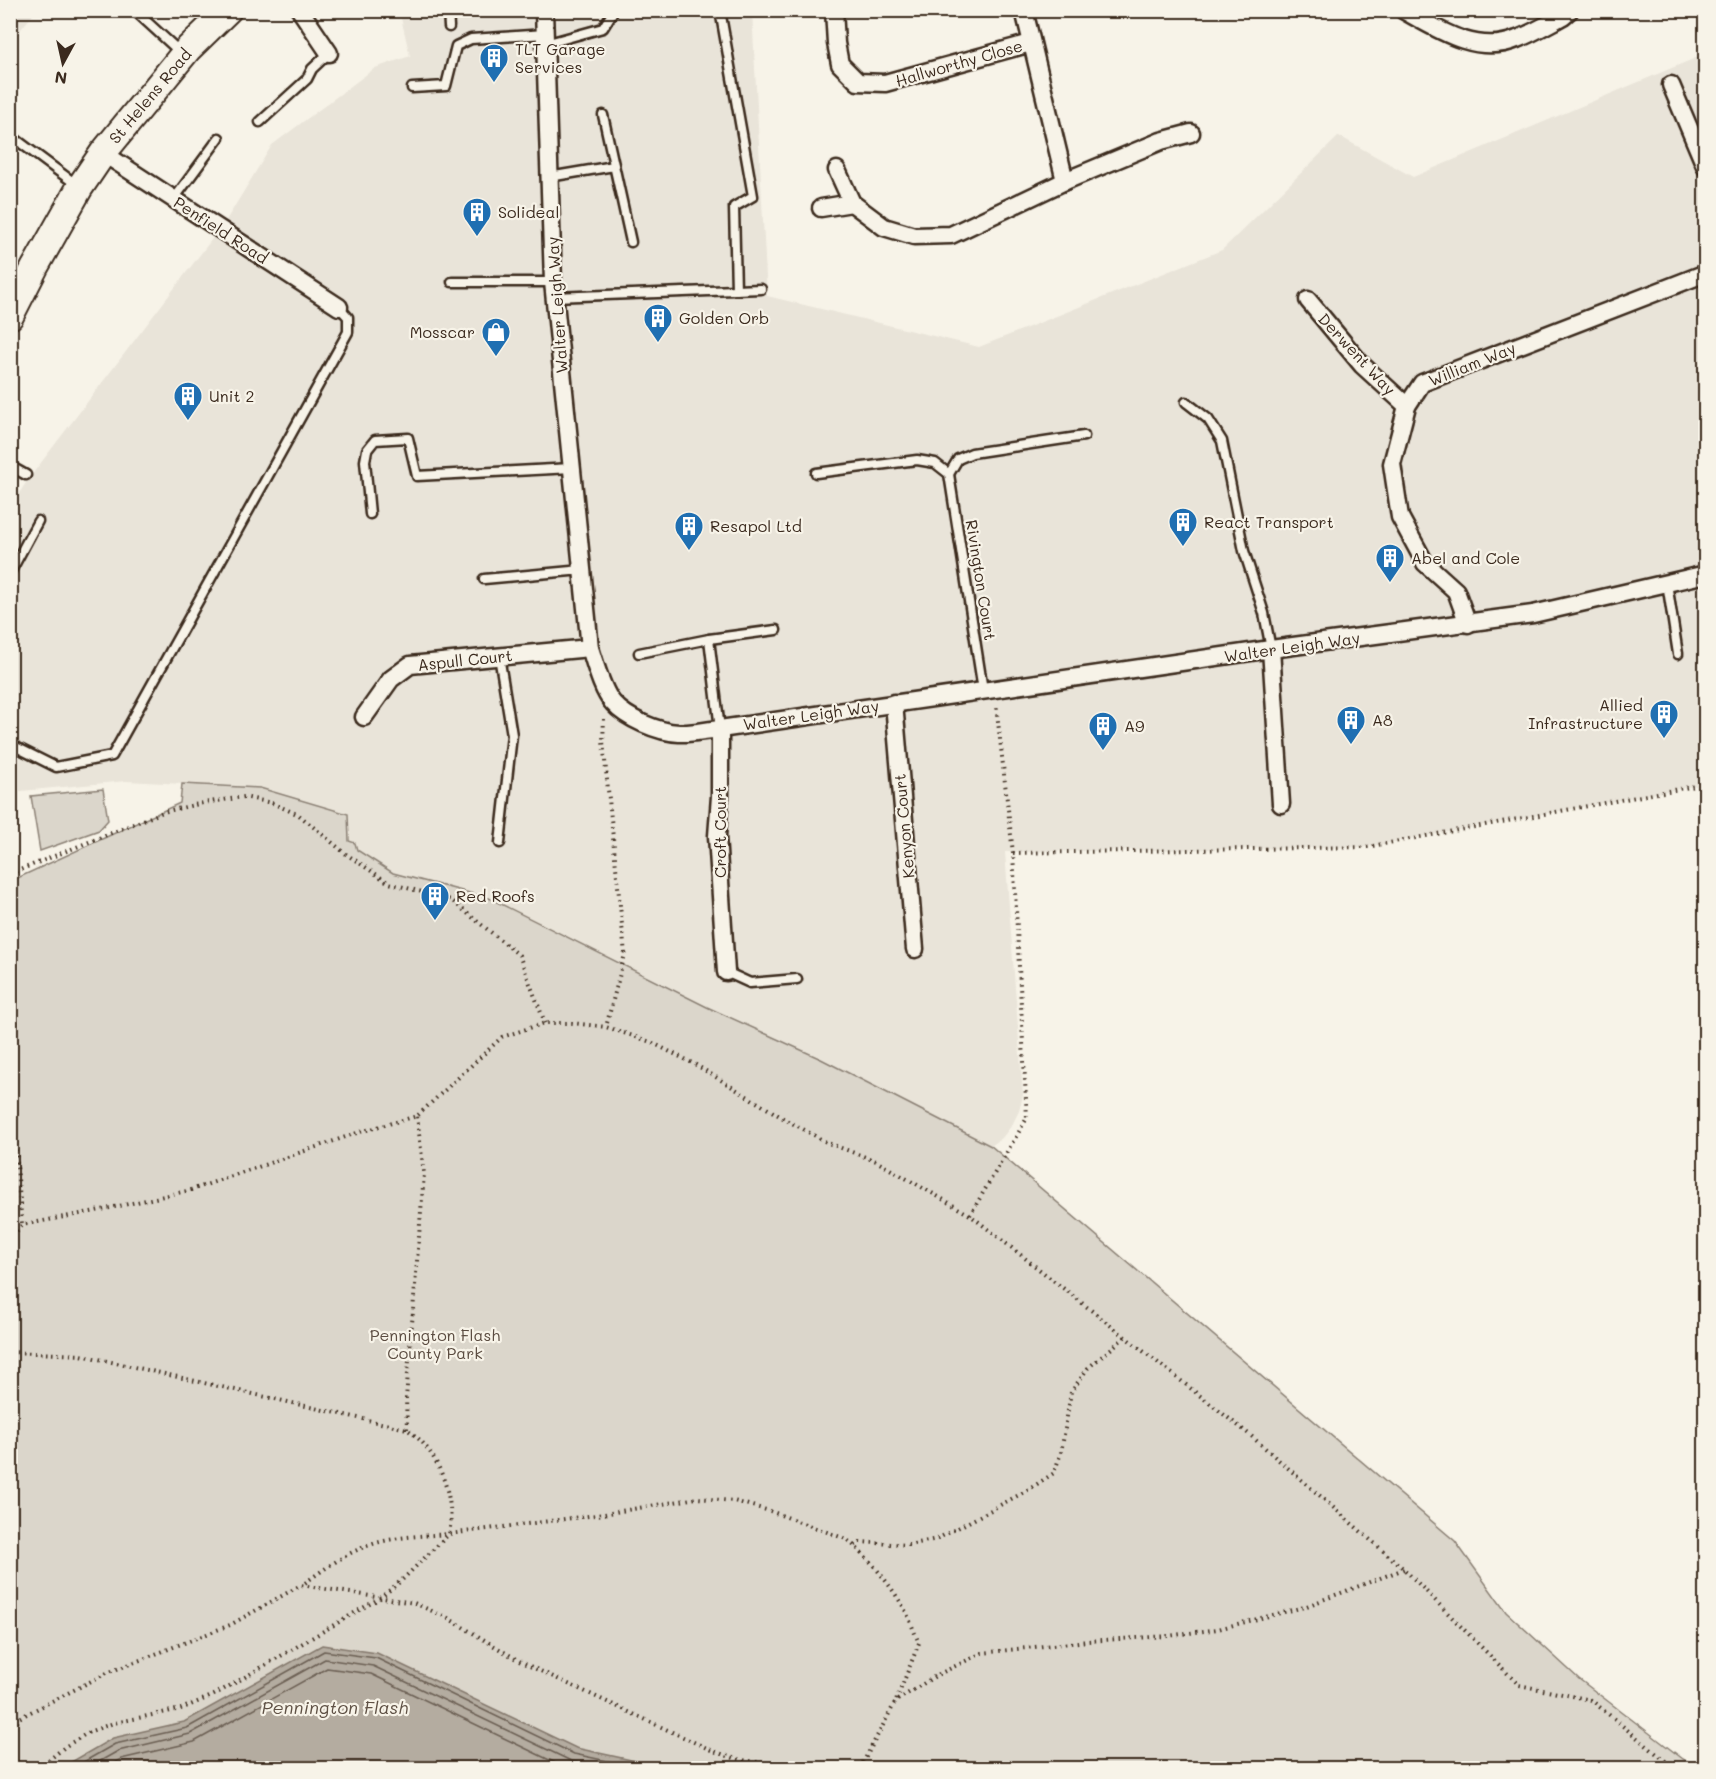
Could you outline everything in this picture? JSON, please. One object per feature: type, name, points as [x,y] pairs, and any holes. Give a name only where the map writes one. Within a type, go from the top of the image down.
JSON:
[{"type":"main road","name":"St Helens Road","points":[[10,316],[80,188],[103,153],[183,56],[228,10]]},
{"type":"street","points":[[300,10],[329,52]]},
{"type":"street","name":"Walter Leigh Way","points":[[544,10],[554,290],[590,648],[598,676],[612,702],[631,717],[651,727],[679,733],[720,729],[1271,649],[1533,615],[1706,574]]},
{"type":"street","name":"Hallworthy Close","points":[[834,10],[840,64],[858,82],[885,84],[1031,43]]},
{"type":"street","points":[[1024,10],[1065,181]]},
{"type":"street","points":[[1402,10],[1454,38],[1486,46],[1515,40],[1564,12]]},
{"type":"street","points":[[1671,85],[1706,168]]},
{"type":"street","points":[[837,170],[852,203],[884,227],[914,236],[951,235],[1065,181],[1161,141],[1191,133]]},
{"type":"street","name":"Penfield Road","points":[[103,153],[339,307]]},
{"type":"street","points":[[821,208],[852,203]]},
{"type":"street","name":"William Way","points":[[1468,624],[1456,591],[1425,563],[1400,517],[1392,464],[1407,406],[1422,383],[1706,273]]},
{"type":"street","name":"Derwent Way","points":[[1308,300],[1362,365],[1407,406]]},
{"type":"street","name":"Aspull Court","points":[[364,717],[391,679],[410,665],[590,648]]},
{"type":"street","points":[[1271,649],[1281,804]]},
{"type":"street","name":"Kenyon Court","points":[[894,703],[915,949]]},
{"type":"street","name":"Croft Court","points":[[720,729],[720,796],[717,836],[726,972]]},
{"type":"lane","points":[[134,10],[183,56]]},
{"type":"lane","points":[[448,10],[449,27]]},
{"type":"lane","points":[[412,88],[446,86],[456,46],[471,39],[545,39],[603,28],[614,10]]},
{"type":"lane","points":[[720,10],[753,195],[734,207],[736,290]]},
{"type":"lane","points":[[260,122],[307,79],[312,69],[329,52]]},
{"type":"lane","points":[[603,115],[631,242]]},
{"type":"lane","points":[[10,135],[80,188]]},
{"type":"lane","points":[[174,199],[219,138]]},
{"type":"lane","points":[[549,177],[614,166]]},
{"type":"lane","points":[[452,282],[554,290],[761,289]]},
{"type":"lane","points":[[10,744],[56,767],[112,756],[348,332],[348,317],[339,307]]},
{"type":"lane","points":[[1186,402],[1209,419],[1222,441],[1244,551],[1264,613],[1271,649]]},
{"type":"lane","points":[[816,473],[917,460],[935,463],[949,474],[958,459],[972,453],[1084,436]]},
{"type":"lane","points":[[370,514],[365,461],[367,450],[375,440],[408,438],[417,476],[572,468]]},
{"type":"lane","points":[[10,466],[26,475]]},
{"type":"lane","name":"Rivington Court","points":[[949,474],[989,689]]},
{"type":"lane","points":[[10,573],[38,520]]},
{"type":"lane","points":[[483,579],[582,570]]},
{"type":"lane","points":[[1667,583],[1678,654]]},
{"type":"lane","points":[[639,653],[709,639],[776,630]]},
{"type":"lane","points":[[709,639],[720,729]]},
{"type":"lane","points":[[499,656],[512,735],[500,843]]},
{"type":"lane","points":[[726,972],[750,983],[796,978]]},
{"type":"path","points":[[970,1215],[1027,1118],[1013,853],[989,689]]},
{"type":"path","points":[[606,1027],[625,954],[603,741],[604,714],[612,702]]},
{"type":"path","points":[[1013,853],[1367,847],[1706,784]]},
{"type":"path","points":[[10,874],[163,812],[244,797],[272,803],[298,814],[346,854],[389,883],[451,900],[519,955],[545,1023]]},
{"type":"path","points":[[22,1225],[191,1190],[360,1132],[417,1116],[502,1036],[545,1023],[606,1027],[651,1042],[696,1065],[819,1138],[876,1161],[970,1215],[1250,1435],[1404,1569],[1519,1685],[1591,1700],[1674,1768]]},
{"type":"path","points":[[10,1083],[22,1225],[10,1241]]},
{"type":"path","points":[[407,1429],[406,1398],[424,1174],[417,1116]]},
{"type":"path","points":[[855,1546],[860,1542],[909,1545],[937,1539],[1028,1490],[1054,1473],[1061,1453],[1071,1392],[1088,1368],[1125,1337]]},
{"type":"path","points":[[10,1352],[81,1355],[407,1429],[422,1442],[437,1465],[446,1487],[451,1522],[449,1534],[380,1598],[214,1695],[181,1709],[114,1723],[91,1731],[66,1746],[39,1768]]},
{"type":"path","points":[[10,1718],[20,1718],[108,1673],[230,1625],[369,1545],[404,1537],[449,1534],[604,1514],[697,1498],[734,1501],[770,1511],[846,1539],[855,1546],[888,1584],[905,1610],[919,1643],[896,1701],[860,1768]]},
{"type":"path","points":[[896,1701],[937,1675],[982,1653],[1088,1641],[1168,1636],[1218,1629],[1304,1606],[1404,1569]]},
{"type":"path","points":[[301,1585],[414,1603],[448,1618],[521,1662],[711,1750],[736,1759],[798,1768]]},
{"type":"path","points":[[10,1740],[20,1718]]},
{"type":"shaded area","points":[[10,11],[36,11],[11,41]]},
{"type":"shaded area","points":[[424,11],[752,11],[767,296],[979,347],[1222,250],[1339,136],[1413,177],[1705,54],[1705,784],[1367,847],[1005,852],[1023,1095],[1012,1125],[1002,1138],[991,1146],[821,1059],[707,1007],[489,898],[393,873],[357,850],[349,841],[260,788],[126,781],[11,792],[10,508],[27,481],[225,222],[272,145],[375,68],[410,56],[401,18]]},
{"type":"green space","name":"Pennington Flash County Park","points":[[182,784],[260,788],[348,814],[349,841],[355,843],[357,850],[393,873],[489,898],[707,1007],[821,1059],[991,1146],[1455,1541],[1506,1612],[1579,1679],[1698,1768],[11,1768],[11,881],[180,803]]},
{"type":"green space","points":[[103,789],[108,820],[99,830],[40,851],[31,796]]},
{"type":"water","name":"Pennington Flash","points":[[322,1645],[377,1653],[576,1748],[668,1768],[61,1768],[113,1738],[184,1722]]},
{"type":"place","name":"TLT Garage Services","points":[[494,84]]},
{"type":"place","name":"Solideal","points":[[477,238]]},
{"type":"place","name":"Golden Orb","points":[[658,344]]},
{"type":"place","name":"Mosscar","points":[[496,358]]},
{"type":"place","name":"Unit 2","points":[[188,422]]},
{"type":"place","name":"React Transport","points":[[1183,548]]},
{"type":"place","name":"Resapol Ltd","points":[[689,552]]},
{"type":"place","name":"Abel and Cole","points":[[1390,584]]},
{"type":"place","name":"Allied Infrastructure","points":[[1664,740]]},
{"type":"place","name":"A8","points":[[1351,746]]},
{"type":"place","name":"A9","points":[[1103,752]]},
{"type":"place","name":"Red Roofs","points":[[435,922]]}]
